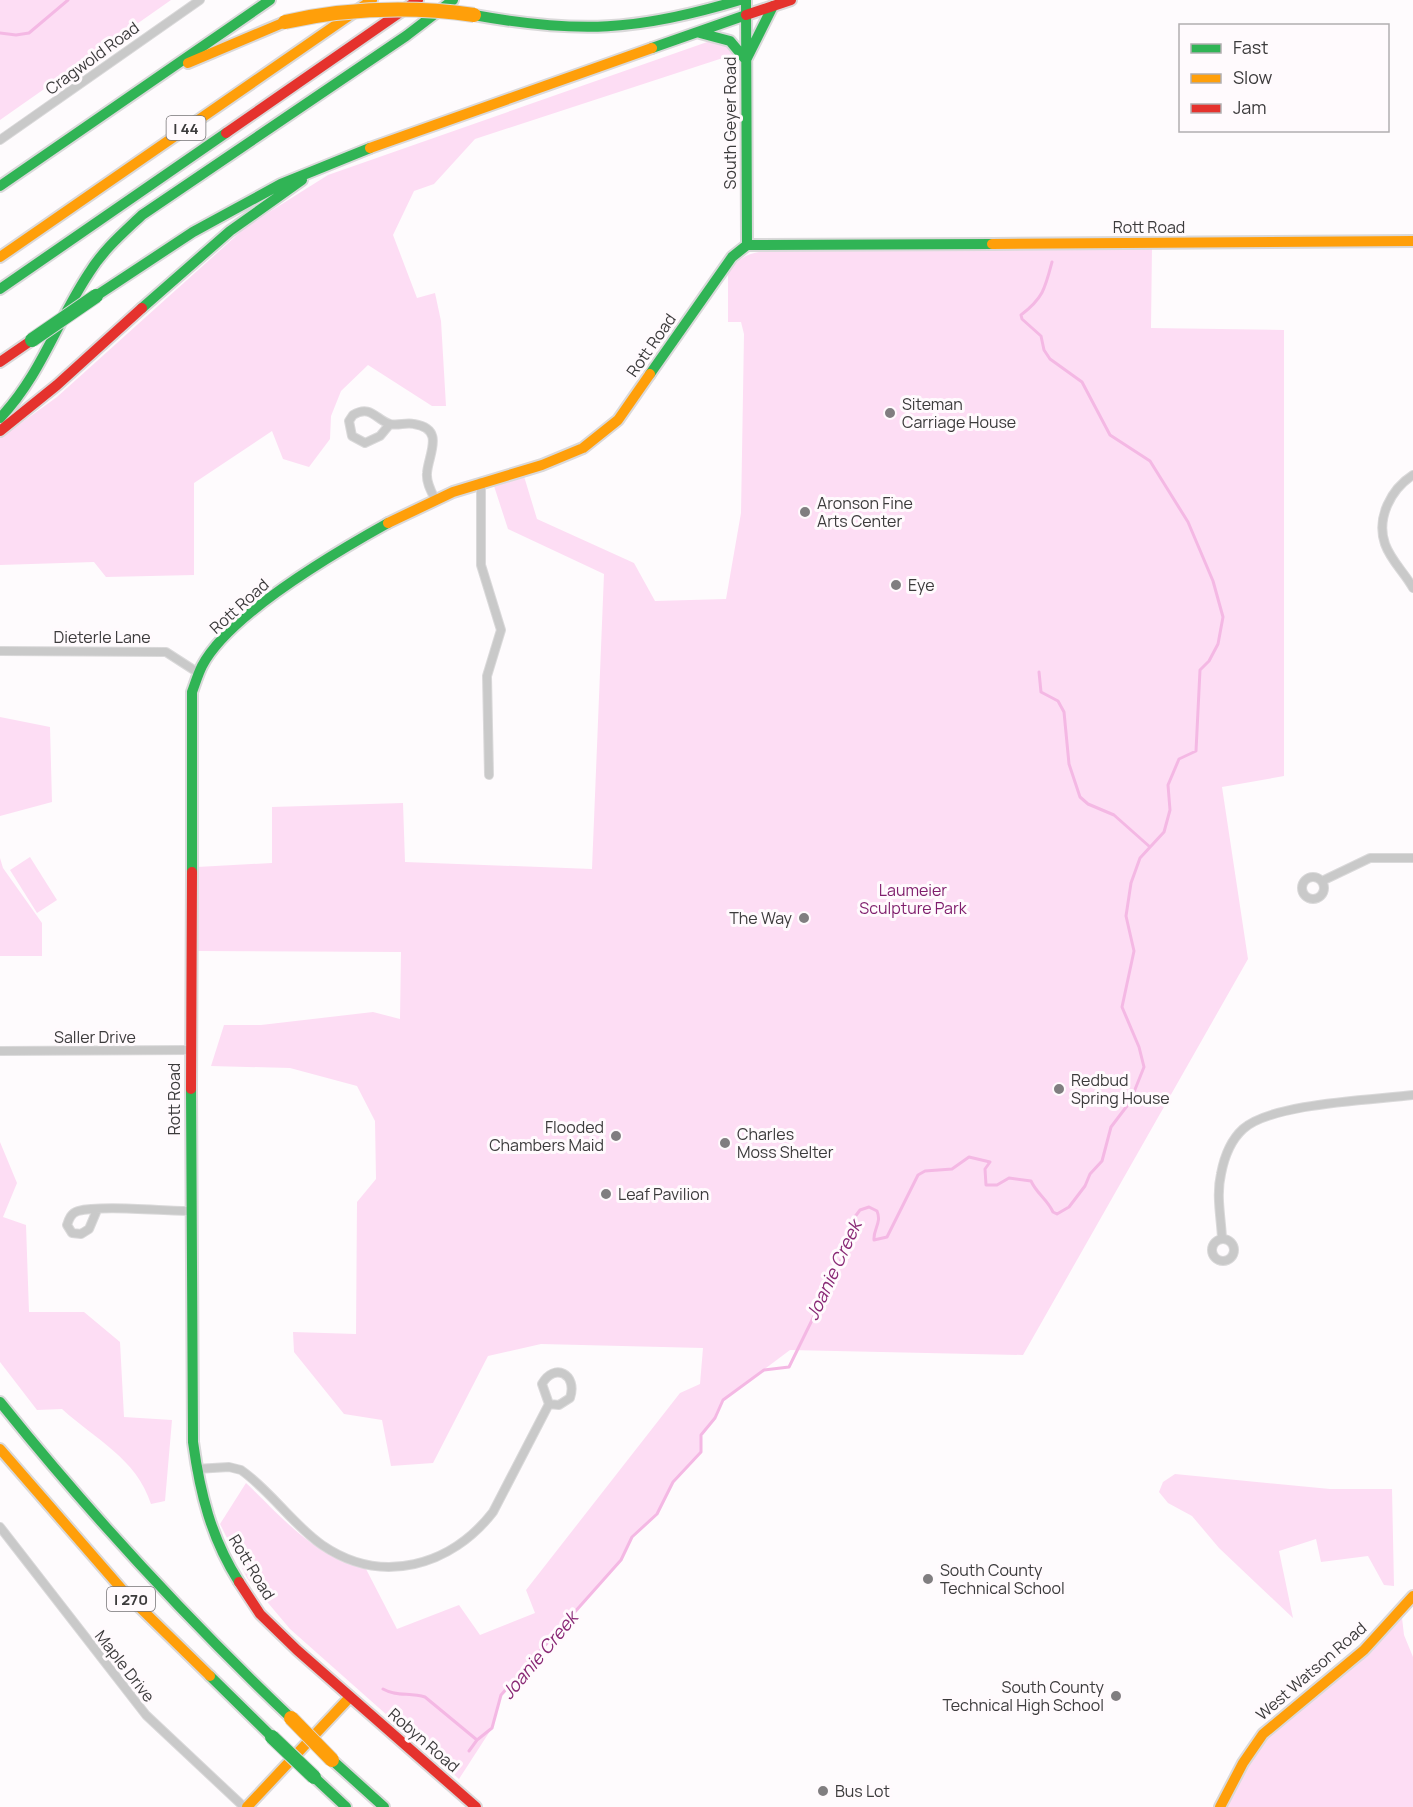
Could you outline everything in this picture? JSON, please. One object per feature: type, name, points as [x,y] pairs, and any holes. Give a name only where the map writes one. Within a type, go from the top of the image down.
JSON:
[{"type":"main road","points":[[0,186],[270,0]]},
{"type":"main road","name":"I 44","points":[[0,257],[372,0]]},
{"type":"main road","name":"I 44","points":[[0,289],[418,0]]},
{"type":"main road","points":[[0,418],[25,389],[53,343],[84,279],[113,242],[142,215],[406,36],[453,0]]},
{"type":"main road","points":[[159,77],[252,34],[285,22],[333,12],[376,7],[409,7],[474,15],[538,27],[603,30],[669,22],[716,5],[740,0]]},
{"type":"main road","name":"South Geyer Road","points":[[746,0],[747,245]]},
{"type":"main road","points":[[0,362],[96,296],[220,216],[280,184],[412,131],[791,0]]},
{"type":"main road","points":[[695,33],[716,35],[730,40],[746,60],[773,6]]},
{"type":"main road","points":[[0,431],[64,379],[219,240],[318,169]]},
{"type":"main road","points":[[0,196],[21,172]]},
{"type":"main road","name":"Rott Road","points":[[350,1697],[277,1632],[247,1596],[214,1536],[196,1468],[191,1342],[190,1050],[192,693],[197,672],[212,652],[267,599],[366,537],[435,499],[481,482],[568,456],[607,433],[732,257],[747,245],[1413,242]]},
{"type":"main road","name":"I 270","points":[[0,1402],[81,1500],[175,1605],[332,1760],[384,1807]]},
{"type":"main road","name":"I 270","points":[[0,1449],[126,1594],[346,1807]]},
{"type":"main road","name":"West Watson Road","points":[[1220,1807],[1247,1756],[1263,1734],[1364,1650],[1413,1596]]},
{"type":"main road","points":[[245,1807],[350,1697]]},
{"type":"main road","name":"Robyn Road","points":[[350,1697],[476,1807]]},
{"type":"street","name":"Cragwold Road","points":[[0,140],[200,0]]},
{"type":"street","points":[[390,424],[380,436],[365,443],[352,436],[349,428],[353,415],[366,411],[373,412],[390,424],[414,424],[425,428],[434,440],[434,452],[427,471],[435,499]]},
{"type":"street","points":[[1413,475],[1402,482],[1393,495],[1385,509],[1383,524],[1385,544],[1413,588]]},
{"type":"street","points":[[481,482],[481,565],[499,617],[501,630],[487,676],[489,775]]},
{"type":"street","name":"Dieterle Lane","points":[[0,651],[166,652],[197,672]]},
{"type":"street","points":[[1323,881],[1370,858],[1413,858]]},
{"type":"street","name":"Saller Drive","points":[[0,1051],[190,1050]]},
{"type":"street","points":[[1222,1238],[1220,1175],[1231,1146],[1245,1128],[1262,1118],[1286,1110],[1413,1095]]},
{"type":"street","points":[[97,1210],[190,1212]]},
{"type":"street","points":[[196,1468],[229,1467],[241,1470],[315,1539],[352,1560],[380,1565],[412,1564],[442,1556],[482,1527],[493,1512],[549,1404],[542,1384],[546,1377],[556,1372],[565,1374],[571,1379],[573,1389],[570,1398],[559,1405],[549,1404]]},
{"type":"street","name":"Maple Drive","points":[[0,1527],[146,1715],[245,1807]]},
{"type":"green space","points":[[0,0],[171,0],[0,120]]},
{"type":"green space","points":[[710,41],[720,42],[735,54],[475,139],[434,184],[414,191],[393,235],[417,298],[435,293],[441,321],[446,406],[432,406],[368,365],[341,391],[331,416],[330,439],[309,467],[283,459],[272,431],[194,483],[194,575],[106,577],[94,562],[0,565],[0,438],[57,397],[247,226],[328,175]]},
{"type":"green space","name":"Laumeier Sculpture Park","points":[[1152,247],[1151,328],[1284,330],[1284,776],[1222,787],[1248,959],[1023,1355],[790,1350],[723,1400],[715,1418],[701,1435],[701,1452],[673,1482],[657,1514],[632,1537],[621,1560],[501,1695],[492,1728],[459,1779],[290,1629],[247,1578],[220,1524],[246,1483],[287,1523],[314,1545],[346,1562],[366,1569],[397,1629],[459,1605],[480,1635],[535,1613],[526,1590],[680,1393],[700,1384],[703,1348],[541,1344],[488,1356],[433,1463],[391,1466],[382,1420],[344,1414],[294,1352],[293,1332],[356,1334],[357,1202],[376,1179],[375,1121],[357,1086],[290,1068],[211,1066],[224,1025],[261,1025],[373,1012],[400,1019],[401,952],[197,951],[197,867],[272,863],[272,807],[403,803],[405,862],[592,869],[604,574],[508,529],[493,483],[523,473],[537,519],[634,563],[655,601],[726,599],[741,513],[744,334],[741,322],[728,322],[728,271],[738,261],[753,253],[773,251]]},
{"type":"green space","points":[[0,717],[50,727],[52,802],[0,816]]},
{"type":"green space","points":[[30,857],[57,900],[37,913],[10,870]]},
{"type":"green space","points":[[0,858],[3,868],[42,923],[42,956],[0,956]]},
{"type":"green space","points":[[0,1142],[17,1183],[3,1217],[26,1225],[29,1312],[84,1312],[120,1342],[124,1417],[172,1420],[165,1501],[151,1504],[136,1474],[125,1462],[62,1409],[37,1410],[0,1362]]},
{"type":"green space","points":[[1175,1474],[1330,1489],[1392,1489],[1394,1586],[1384,1585],[1368,1556],[1321,1562],[1316,1539],[1279,1551],[1293,1618],[1219,1548],[1192,1516],[1168,1503],[1159,1492],[1163,1482]]},
{"type":"green space","points":[[1401,1609],[1404,1635],[1413,1657],[1413,1807],[1220,1807],[1251,1749]]},
{"type":"waterway","points":[[0,33],[16,35],[29,33],[68,0]]},
{"type":"waterway","name":"Joanie Creek","points":[[469,1751],[477,1740],[492,1728],[501,1695],[621,1560],[632,1537],[657,1514],[673,1482],[701,1452],[701,1435],[715,1418],[723,1400],[764,1370],[789,1367],[815,1314],[822,1293],[845,1253],[854,1218],[860,1210],[869,1207],[877,1211],[878,1219],[874,1240],[887,1237],[918,1175],[925,1171],[952,1169],[969,1157],[990,1162],[985,1169],[986,1185],[997,1185],[1009,1178],[1031,1181],[1053,1212],[1057,1214],[1069,1207],[1085,1186],[1090,1174],[1102,1161],[1111,1127],[1130,1102],[1144,1067],[1139,1047],[1122,1007],[1134,951],[1126,916],[1131,883],[1140,858],[1164,832],[1170,810],[1168,785],[1179,759],[1196,751],[1200,670],[1209,661],[1218,644],[1223,617],[1213,581],[1188,522],[1150,461],[1110,435],[1082,382],[1050,359],[1044,350],[1041,336],[1022,319],[1021,315],[1039,298],[1052,262]]},
{"type":"waterway","points":[[1039,672],[1041,692],[1058,701],[1064,712],[1069,764],[1080,797],[1088,804],[1114,815],[1150,847]]},
{"type":"waterway","points":[[383,1689],[393,1693],[425,1697],[477,1740]]},
{"type":"traffic: fast","points":[[0,186],[270,0]]},
{"type":"traffic: fast","points":[[0,418],[27,384],[78,291],[95,265],[114,242],[142,215],[406,36],[453,0]]},
{"type":"traffic: fast","points":[[474,15],[545,25],[608,26],[670,18],[740,0]]},
{"type":"traffic: fast","points":[[746,0],[747,245]]},
{"type":"traffic: fast","points":[[746,60],[773,6]]},
{"type":"traffic: fast","points":[[652,48],[746,15]]},
{"type":"traffic: fast","points":[[700,33],[730,41],[746,60]]},
{"type":"traffic: fast","points":[[0,289],[226,133]]},
{"type":"traffic: fast","points":[[96,296],[193,232],[281,184],[370,148]]},
{"type":"traffic: fast","points":[[142,308],[230,231],[302,180]]},
{"type":"traffic: fast","points":[[650,374],[732,257],[747,245],[992,244]]},
{"type":"traffic: fast","points":[[32,340],[96,296]]},
{"type":"traffic: fast","points":[[192,872],[192,692],[202,666],[216,646],[259,606],[313,567],[388,523]]},
{"type":"traffic: fast","points":[[191,1089],[193,1442],[208,1515],[221,1549],[239,1582]]},
{"type":"traffic: fast","points":[[0,1402],[140,1565],[214,1643],[291,1718]]},
{"type":"traffic: fast","points":[[210,1676],[272,1737]]},
{"type":"traffic: fast","points":[[272,1737],[314,1777]]},
{"type":"traffic: fast","points":[[332,1760],[384,1807]]},
{"type":"traffic: fast","points":[[314,1777],[346,1807]]},
{"type":"traffic: slow","points":[[0,257],[372,0]]},
{"type":"traffic: slow","points":[[285,22],[332,14],[379,10],[426,10],[474,15]]},
{"type":"traffic: slow","points":[[188,63],[285,22]]},
{"type":"traffic: slow","points":[[370,148],[652,48]]},
{"type":"traffic: slow","points":[[992,244],[1413,241]]},
{"type":"traffic: slow","points":[[388,523],[453,492],[542,465],[583,448],[618,420],[650,374]]},
{"type":"traffic: slow","points":[[0,1449],[126,1594],[210,1676]]},
{"type":"traffic: slow","points":[[1220,1807],[1243,1763],[1263,1734],[1364,1650],[1413,1596]]},
{"type":"traffic: slow","points":[[247,1807],[350,1697]]},
{"type":"traffic: slow","points":[[291,1718],[332,1760]]},
{"type":"traffic: jam","points":[[226,133],[418,0]]},
{"type":"traffic: jam","points":[[746,15],[791,0]]},
{"type":"traffic: jam","points":[[0,431],[57,385],[142,308]]},
{"type":"traffic: jam","points":[[0,362],[32,340]]},
{"type":"traffic: jam","points":[[191,1089],[192,872]]},
{"type":"traffic: jam","points":[[239,1582],[260,1614],[297,1650],[476,1807]]},
{"type":"place","name":"Siteman Carriage House","points":[[890,413]]},
{"type":"place","name":"Aronson Fine Arts Center","points":[[805,512]]},
{"type":"place","name":"Eye","points":[[896,585]]},
{"type":"place","name":"The Way","points":[[804,918]]},
{"type":"place","name":"Redbud Spring House","points":[[1059,1089]]},
{"type":"place","name":"Flooded Chambers Maid","points":[[616,1136]]},
{"type":"place","name":"Charles Moss Shelter","points":[[725,1143]]},
{"type":"place","name":"Leaf Pavilion","points":[[606,1194]]},
{"type":"place","name":"South County Technical School","points":[[928,1579]]},
{"type":"place","name":"South County Technical High School","points":[[1116,1696]]},
{"type":"place","name":"Bus Lot","points":[[823,1791]]}]
